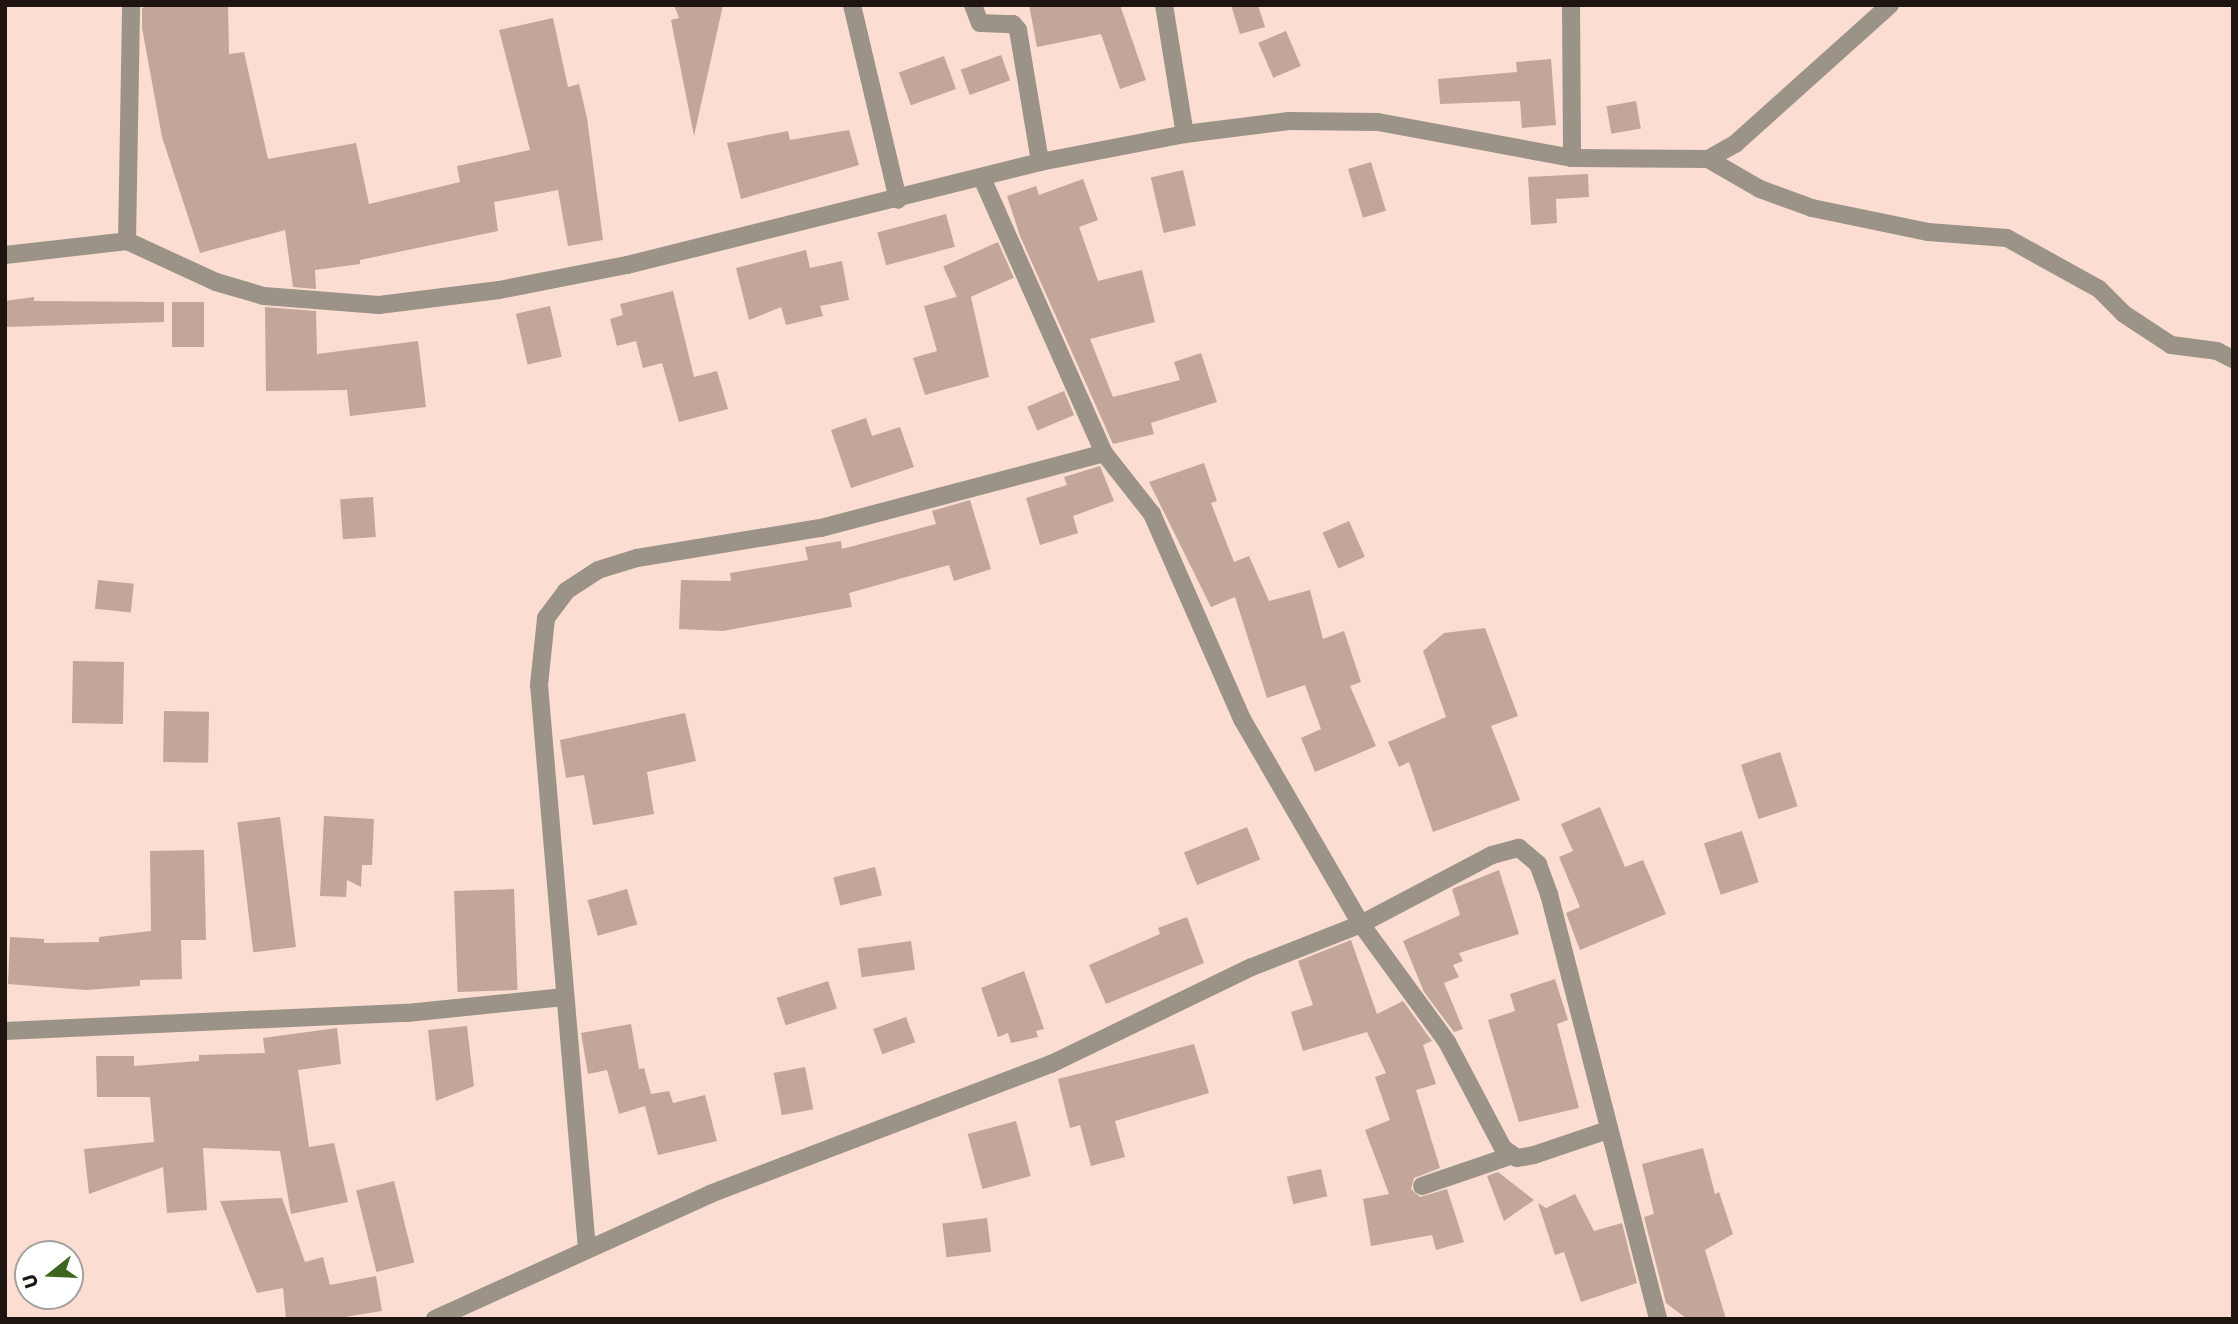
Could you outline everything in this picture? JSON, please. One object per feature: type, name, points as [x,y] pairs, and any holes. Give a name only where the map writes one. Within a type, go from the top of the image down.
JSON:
[{"type":"street","points":[[127,241],[131,5]]},
{"type":"street","points":[[852,5],[898,200]]},
{"type":"street","points":[[973,5],[980,23],[1013,24],[1018,30],[1040,162]]},
{"type":"street","points":[[1164,5],[1185,134]]},
{"type":"street","points":[[1571,5],[1572,158]]},
{"type":"street","points":[[5,254],[127,241],[216,282],[264,296],[379,305],[499,290],[614,268],[898,200],[1040,162],[1185,134],[1290,121],[1378,122],[1572,158],[1708,159],[1735,144],[1890,5]]},
{"type":"street","points":[[1708,159],[1760,190],[1812,208],[1928,232],[2007,237],[2099,289],[2124,314],[2171,345],[2217,351],[2233,359]]},
{"type":"street","points":[[982,178],[1104,453],[1152,514],[1242,719],[1361,924],[1447,1042],[1510,1156]]},
{"type":"street","points":[[587,1249],[539,685],[546,618],[566,591],[598,570],[636,558],[821,528],[1104,453]]},
{"type":"street","points":[[436,1319],[710,1194],[1051,1064],[1252,967],[1361,924],[1492,855],[1519,848],[1541,869],[1549,894],[1658,1319]]},
{"type":"street","points":[[5,1031],[407,1013],[564,998]]},
{"type":"street","points":[[1422,1186],[1510,1156],[1534,1156],[1608,1130]]},
{"type":"building","points":[[150,5],[228,5],[229,54],[244,52],[268,159],[356,143],[369,204],[460,182],[457,166],[530,150],[499,30],[553,18],[568,87],[579,84],[587,118],[603,240],[568,246],[558,190],[494,202],[498,231],[360,260],[360,264],[315,270],[316,289],[293,287],[285,230],[200,253],[162,137],[142,28],[142,8]]},
{"type":"building","points":[[674,5],[723,5],[694,136],[671,20],[679,18]]},
{"type":"building","points":[[1029,5],[1120,5],[1146,80],[1120,89],[1101,34],[1037,47]]},
{"type":"building","points":[[1231,5],[1258,5],[1265,27],[1240,34]]},
{"type":"building","points":[[1286,31],[1301,66],[1273,78],[1258,43]]},
{"type":"building","points":[[1001,55],[1010,80],[970,95],[961,70]]},
{"type":"building","points":[[944,56],[956,89],[911,105],[899,72]]},
{"type":"building","points":[[1551,59],[1556,125],[1522,128],[1520,101],[1440,104],[1438,79],[1517,72],[1516,62]]},
{"type":"building","points":[[1636,101],[1641,129],[1611,134],[1606,106]]},
{"type":"building","points":[[849,130],[859,165],[741,199],[727,143],[788,131],[790,140]]},
{"type":"building","points":[[1371,162],[1386,211],[1363,218],[1348,169]]},
{"type":"building","points":[[1183,170],[1196,226],[1164,233],[1151,177]]},
{"type":"building","points":[[1588,174],[1589,197],[1556,199],[1557,223],[1531,225],[1528,177]]},
{"type":"building","points":[[1083,179],[1098,220],[1079,227],[1098,281],[1142,270],[1155,322],[1090,339],[1113,397],[1180,380],[1174,362],[1201,353],[1217,402],[1151,423],[1154,434],[1113,444],[1020,236],[1007,196],[1036,186],[1039,195]]},
{"type":"building","points":[[946,214],[955,247],[886,265],[877,232]]},
{"type":"building","points":[[998,242],[1014,278],[959,302],[943,266]]},
{"type":"building","points":[[806,250],[810,268],[842,261],[849,300],[820,306],[823,316],[786,325],[781,307],[749,320],[736,268]]},
{"type":"building","points":[[673,291],[694,377],[717,371],[728,409],[679,422],[662,363],[643,368],[636,341],[617,346],[610,319],[623,315],[620,304]]},
{"type":"building","points":[[970,293],[989,377],[925,395],[913,358],[937,351],[924,306]]},
{"type":"building","points":[[34,297],[34,301],[164,302],[164,322],[5,327],[5,301]]},
{"type":"building","points":[[172,302],[204,302],[204,347],[172,347]]},
{"type":"building","points":[[550,306],[562,357],[528,365],[516,314]]},
{"type":"building","points":[[265,307],[316,311],[317,354],[418,341],[426,407],[350,416],[347,390],[266,391]]},
{"type":"building","points":[[1064,391],[1074,415],[1037,431],[1027,407]]},
{"type":"building","points":[[866,418],[872,436],[900,427],[914,467],[851,488],[831,430]]},
{"type":"building","points":[[1204,463],[1217,501],[1211,503],[1234,562],[1249,556],[1269,601],[1310,590],[1323,639],[1344,631],[1361,682],[1350,686],[1376,746],[1315,772],[1301,738],[1321,729],[1305,685],[1267,698],[1235,597],[1211,607],[1149,482]]},
{"type":"building","points":[[1100,466],[1114,501],[1073,516],[1078,533],[1040,545],[1026,498],[1067,485],[1064,477]]},
{"type":"building","points":[[373,497],[376,537],[343,539],[340,499]]},
{"type":"building","points":[[970,500],[991,569],[954,581],[949,565],[849,593],[852,607],[723,631],[679,629],[681,580],[731,581],[730,573],[808,560],[805,547],[841,541],[842,549],[936,524],[932,511]]},
{"type":"building","points":[[1349,521],[1365,557],[1338,568],[1323,533]]},
{"type":"building","points":[[98,580],[134,584],[131,613],[95,609]]},
{"type":"building","points":[[1485,628],[1518,716],[1491,726],[1520,800],[1433,832],[1409,762],[1399,767],[1388,742],[1446,717],[1423,651],[1444,633]]},
{"type":"building","points":[[73,661],[124,662],[123,724],[72,723]]},
{"type":"building","points":[[164,711],[209,712],[208,763],[163,762]]},
{"type":"building","points":[[685,713],[696,761],[647,772],[654,814],[593,825],[584,775],[566,778],[560,740]]},
{"type":"building","points":[[1780,752],[1798,806],[1759,819],[1741,765]]},
{"type":"building","points":[[1600,807],[1625,867],[1643,860],[1666,914],[1580,950],[1566,913],[1580,907],[1559,857],[1573,851],[1561,824]]},
{"type":"building","points":[[324,816],[374,819],[372,865],[362,865],[361,887],[347,880],[346,897],[320,896]]},
{"type":"building","points":[[280,817],[296,947],[253,952],[237,822]]},
{"type":"building","points":[[1247,827],[1260,859],[1197,885],[1184,852]]},
{"type":"building","points":[[1742,831],[1759,882],[1721,895],[1704,843]]},
{"type":"building","points":[[204,850],[206,940],[181,940],[182,979],[140,980],[140,986],[86,990],[8,984],[10,937],[44,939],[44,943],[99,942],[99,937],[151,931],[150,851]]},
{"type":"building","points":[[875,867],[882,895],[840,906],[833,877]]},
{"type":"building","points":[[1499,870],[1519,934],[1459,953],[1463,961],[1453,965],[1459,977],[1444,983],[1463,1029],[1454,1032],[1424,992],[1403,941],[1460,915],[1452,889]]},
{"type":"building","points":[[514,889],[518,990],[458,992],[454,891]]},
{"type":"building","points":[[627,889],[637,925],[598,936],[588,900]]},
{"type":"building","points":[[1187,917],[1204,963],[1106,1004],[1089,965],[1160,934],[1158,928]]},
{"type":"building","points":[[1351,940],[1377,1014],[1403,1001],[1432,1041],[1423,1045],[1436,1084],[1416,1090],[1440,1168],[1414,1178],[1411,1189],[1420,1197],[1447,1189],[1464,1242],[1436,1250],[1432,1235],[1371,1246],[1363,1199],[1389,1194],[1365,1130],[1390,1120],[1375,1077],[1386,1073],[1367,1032],[1303,1051],[1291,1012],[1313,1005],[1298,961]]},
{"type":"building","points":[[911,941],[915,970],[862,977],[858,949]]},
{"type":"building","points":[[1024,971],[1044,1029],[1036,1031],[1038,1037],[1011,1043],[1008,1033],[998,1037],[981,988]]},
{"type":"building","points":[[1555,979],[1568,1020],[1557,1024],[1579,1108],[1519,1122],[1488,1020],[1515,1011],[1510,994]]},
{"type":"building","points":[[828,981],[837,1009],[786,1025],[777,998]]},
{"type":"building","points":[[906,1017],[915,1042],[882,1054],[873,1029]]},
{"type":"building","points":[[631,1024],[639,1069],[644,1068],[651,1094],[669,1091],[673,1103],[705,1095],[717,1141],[658,1155],[645,1106],[619,1114],[607,1070],[588,1074],[581,1033]]},
{"type":"building","points":[[467,1026],[474,1086],[436,1101],[428,1030]]},
{"type":"building","points":[[337,1028],[341,1064],[298,1070],[309,1147],[334,1143],[348,1202],[291,1214],[280,1151],[203,1148],[207,1210],[167,1213],[163,1167],[89,1194],[84,1149],[154,1142],[150,1097],[97,1097],[96,1056],[134,1056],[134,1066],[199,1061],[199,1055],[265,1053],[263,1038]]},
{"type":"building","points":[[1194,1044],[1209,1093],[1115,1121],[1125,1157],[1091,1166],[1080,1125],[1070,1128],[1058,1079]]},
{"type":"building","points":[[805,1067],[813,1109],[782,1115],[774,1073]]},
{"type":"building","points":[[1016,1121],[1031,1176],[982,1189],[968,1134]]},
{"type":"building","points":[[1703,1148],[1715,1194],[1719,1192],[1733,1234],[1705,1250],[1726,1319],[1687,1319],[1666,1303],[1644,1217],[1654,1214],[1642,1164]]},
{"type":"building","points":[[1321,1169],[1327,1196],[1293,1204],[1287,1177]]},
{"type":"building","points":[[1498,1172],[1534,1200],[1504,1221],[1487,1176]]},
{"type":"building","points":[[394,1181],[414,1263],[376,1272],[356,1190]]},
{"type":"building","points":[[1575,1194],[1594,1231],[1622,1223],[1637,1283],[1581,1302],[1564,1252],[1555,1255],[1538,1203],[1546,1208]]},
{"type":"building","points":[[282,1198],[305,1262],[323,1257],[330,1285],[376,1276],[382,1311],[332,1319],[286,1319],[283,1288],[257,1293],[220,1201]]},
{"type":"building","points":[[987,1218],[991,1252],[946,1257],[942,1223]]}]
